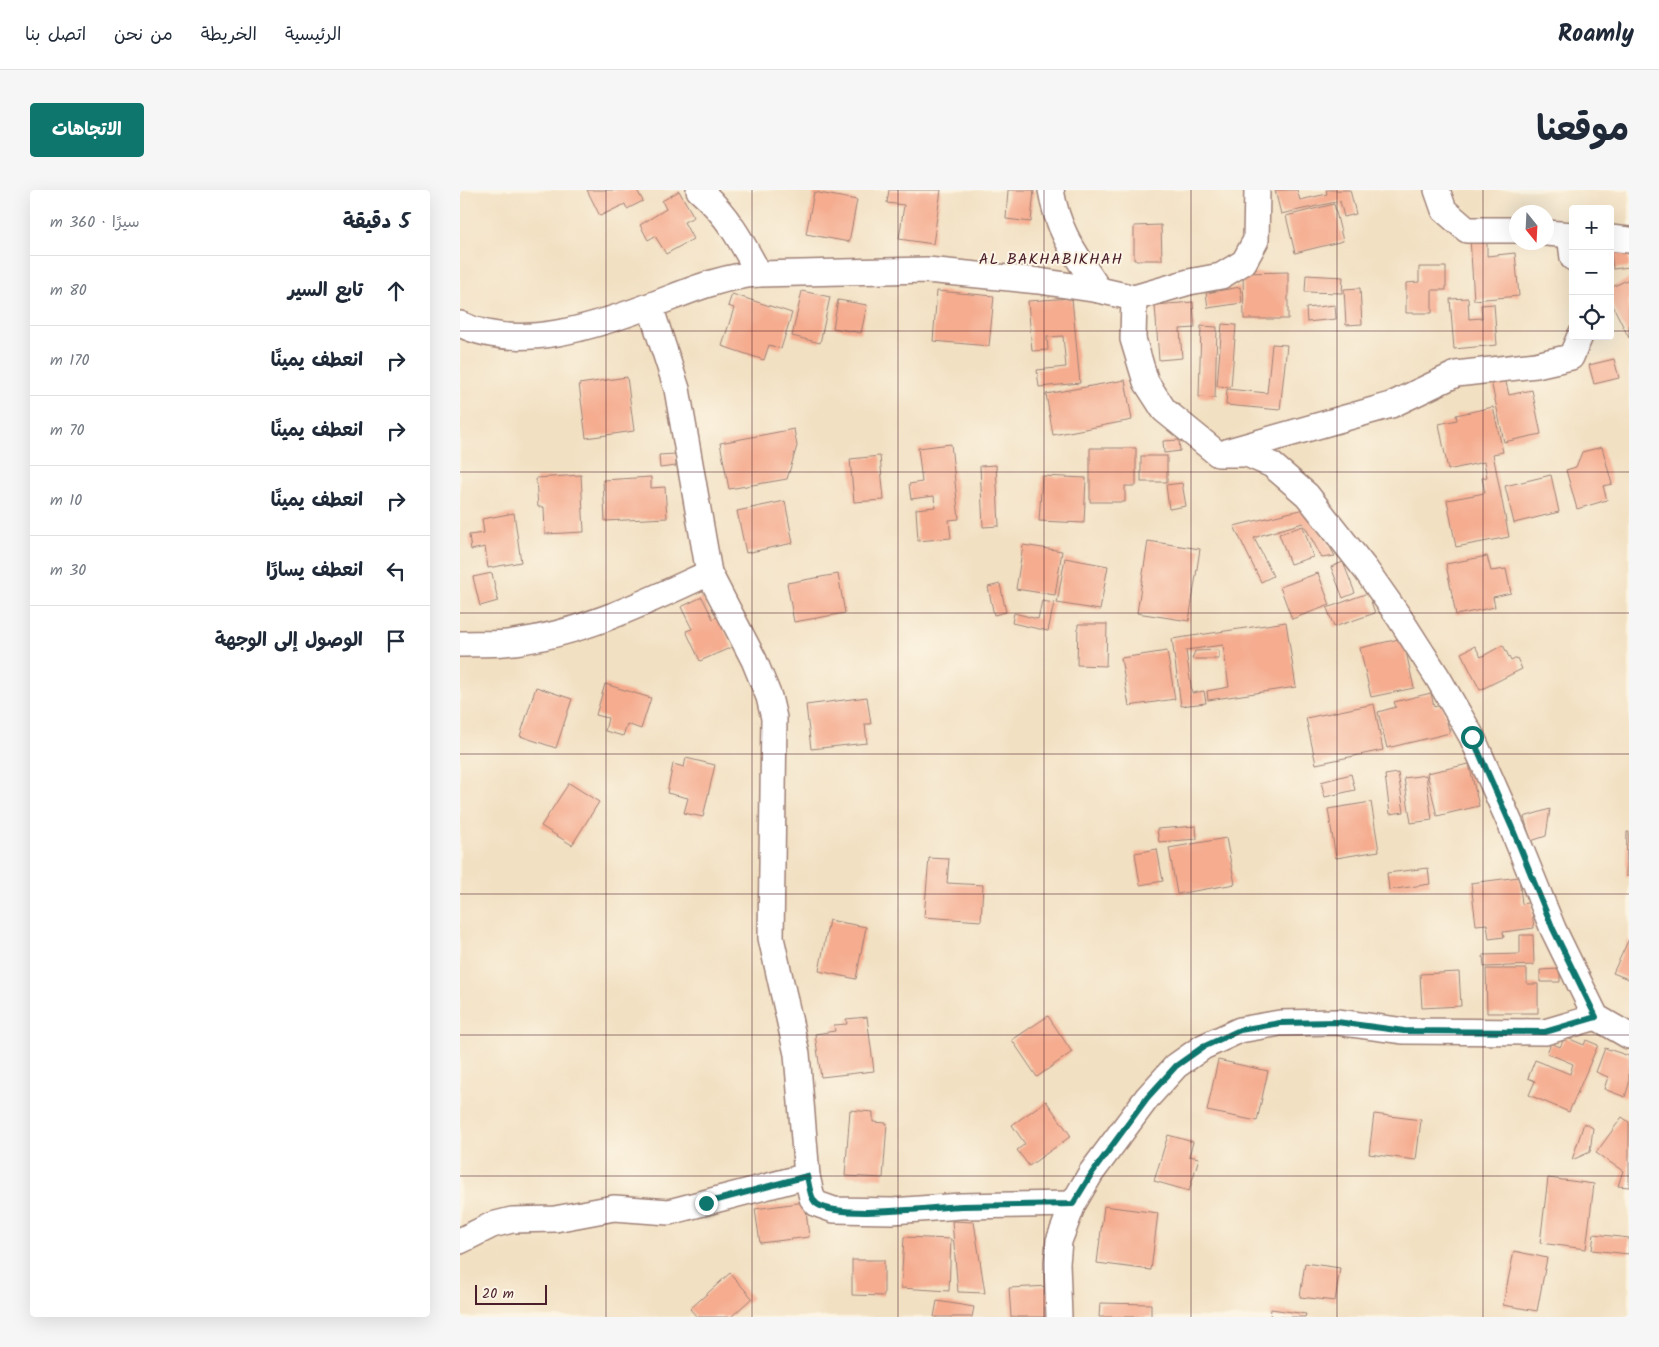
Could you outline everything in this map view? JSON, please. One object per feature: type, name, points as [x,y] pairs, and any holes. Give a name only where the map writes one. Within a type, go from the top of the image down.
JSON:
[{"type":"street","points":[[699,190],[711,200],[735,228],[758,274]]},
{"type":"street","points":[[1051,190],[1055,211],[1066,240],[1100,290]]},
{"type":"street","points":[[460,324],[496,336],[536,336],[585,327],[736,275],[758,274],[927,270],[1039,281],[1100,290],[1134,298],[1189,282],[1222,276],[1244,262],[1256,240],[1257,190]]},
{"type":"street","points":[[1437,190],[1444,210],[1467,230],[1509,230]]},
{"type":"street","points":[[1614,238],[1629,240]]},
{"type":"street","points":[[1134,298],[1133,339],[1146,382],[1164,410],[1218,454],[1247,454],[1272,465],[1307,495],[1366,570],[1399,617],[1438,678],[1472,737],[1513,830],[1553,929],[1596,1017],[1629,1036]]},
{"type":"street","points":[[650,306],[677,389],[709,573],[754,660],[769,697],[774,718],[771,938],[797,1054],[807,1176],[812,1198],[817,1204],[834,1210],[892,1211],[961,1206],[1073,1204]]},
{"type":"street","points":[[1218,454],[1391,405],[1456,374],[1536,365],[1571,357],[1578,340]]},
{"type":"street","points":[[460,644],[512,643],[563,633],[608,619],[709,573]]},
{"type":"street","points":[[1059,1317],[1058,1263],[1060,1241],[1073,1204],[1092,1173],[1147,1098],[1176,1066],[1203,1047],[1240,1030],[1280,1023],[1337,1022],[1404,1031],[1545,1032],[1596,1017]]},
{"type":"street","points":[[460,1240],[492,1225],[512,1220],[555,1219],[614,1208],[669,1212],[807,1176]]},
{"type":"building","points":[[587,190],[637,190],[643,201],[627,209],[625,204],[600,216]]},
{"type":"building","points":[[889,190],[941,190],[933,244],[899,239],[904,205],[887,203]]},
{"type":"building","points":[[1008,190],[1034,190],[1031,222],[1006,219]]},
{"type":"building","points":[[1275,190],[1297,190],[1300,200],[1327,194],[1326,190],[1350,190],[1356,214],[1344,217],[1340,201],[1281,214]]},
{"type":"building","points":[[679,191],[694,217],[684,222],[693,239],[666,254],[655,236],[648,240],[640,225],[666,209],[662,201]]},
{"type":"building","points":[[814,192],[857,200],[849,242],[806,234]]},
{"type":"building","points":[[1334,204],[1343,241],[1295,253],[1286,216]]},
{"type":"building","points":[[1161,225],[1162,260],[1134,260],[1134,226]]},
{"type":"building","points":[[1487,237],[1487,256],[1515,253],[1519,296],[1474,300],[1470,238]]},
{"type":"building","points":[[1629,249],[1629,267],[1614,269],[1614,251]]},
{"type":"building","points":[[1419,267],[1446,267],[1446,290],[1432,290],[1432,313],[1406,313],[1406,283],[1419,282]]},
{"type":"building","points":[[1288,272],[1288,319],[1244,319],[1243,273]]},
{"type":"building","points":[[1306,275],[1343,277],[1342,293],[1305,292]]},
{"type":"building","points":[[1629,279],[1629,338],[1614,308],[1614,286]]},
{"type":"building","points":[[1240,287],[1242,303],[1208,308],[1206,293]]},
{"type":"building","points":[[1360,288],[1362,324],[1346,325],[1344,289]]},
{"type":"building","points":[[802,291],[830,297],[820,343],[792,336]]},
{"type":"building","points":[[937,291],[994,296],[989,346],[933,341]]},
{"type":"building","points":[[732,294],[792,313],[781,349],[769,345],[764,360],[722,346],[734,308],[728,306]]},
{"type":"building","points":[[1072,298],[1080,383],[1039,387],[1037,370],[1066,367],[1063,336],[1047,337],[1048,350],[1032,351],[1028,301]]},
{"type":"building","points":[[1468,298],[1469,319],[1482,318],[1481,305],[1494,304],[1497,345],[1454,349],[1450,299]]},
{"type":"building","points":[[838,300],[867,305],[861,333],[833,328]]},
{"type":"building","points":[[1193,302],[1195,328],[1180,329],[1182,358],[1159,360],[1155,305]]},
{"type":"building","points":[[1335,305],[1336,319],[1307,322],[1306,308]]},
{"type":"building","points":[[1222,324],[1236,325],[1231,387],[1217,386]]},
{"type":"building","points":[[1201,326],[1217,327],[1215,398],[1199,397]]},
{"type":"building","points":[[1272,344],[1287,345],[1280,410],[1226,405],[1227,389],[1267,393]]},
{"type":"building","points":[[1614,359],[1619,378],[1594,384],[1589,365]]},
{"type":"building","points":[[627,377],[634,431],[586,438],[579,384]]},
{"type":"building","points":[[1505,378],[1509,395],[1532,390],[1541,434],[1504,442],[1491,381]]},
{"type":"building","points":[[1125,380],[1132,420],[1053,435],[1046,394]]},
{"type":"building","points":[[1493,407],[1503,452],[1493,454],[1509,537],[1456,547],[1447,500],[1485,493],[1482,478],[1487,477],[1484,462],[1448,470],[1439,424],[1457,420],[1456,415]]},
{"type":"building","points":[[794,429],[797,446],[787,479],[729,489],[720,443]]},
{"type":"building","points":[[1179,440],[1180,451],[1164,453],[1163,441]]},
{"type":"building","points":[[951,444],[959,519],[949,520],[951,538],[918,541],[916,509],[935,507],[934,496],[911,499],[909,484],[922,482],[918,448]]},
{"type":"building","points":[[1602,447],[1612,484],[1603,486],[1607,500],[1577,509],[1566,470],[1576,467],[1582,452]]},
{"type":"building","points":[[1090,448],[1136,448],[1136,486],[1125,486],[1125,502],[1090,502]]},
{"type":"building","points":[[676,454],[676,466],[660,468],[659,455]]},
{"type":"building","points":[[880,456],[884,500],[854,502],[850,459]]},
{"type":"building","points":[[1141,456],[1167,456],[1167,482],[1141,482]]},
{"type":"building","points":[[996,465],[999,526],[983,527],[980,466]]},
{"type":"building","points":[[581,475],[584,532],[545,534],[544,507],[538,507],[536,478]]},
{"type":"building","points":[[1551,475],[1559,512],[1514,523],[1505,486]]},
{"type":"building","points":[[1042,476],[1086,478],[1084,523],[1039,521]]},
{"type":"building","points":[[651,477],[651,488],[665,487],[667,518],[605,521],[603,480]]},
{"type":"building","points":[[1182,483],[1186,506],[1169,509],[1166,485]]},
{"type":"building","points":[[785,501],[793,543],[746,553],[737,511]]},
{"type":"building","points":[[1308,508],[1335,556],[1322,558],[1303,523],[1262,535],[1254,538],[1273,576],[1261,582],[1234,526]]},
{"type":"building","points":[[514,513],[521,562],[488,568],[485,547],[471,550],[469,535],[484,533],[482,519]]},
{"type":"building","points":[[1303,526],[1313,557],[1290,564],[1279,534]]},
{"type":"building","points":[[1148,541],[1200,549],[1189,621],[1137,613]]},
{"type":"building","points":[[1023,545],[1062,551],[1055,595],[1016,589]]},
{"type":"building","points":[[1487,556],[1491,571],[1506,569],[1511,593],[1493,597],[1495,607],[1456,615],[1446,564]]},
{"type":"building","points":[[1065,558],[1108,566],[1100,610],[1057,603]]},
{"type":"building","points":[[1343,562],[1355,593],[1343,598],[1331,567]]},
{"type":"building","points":[[492,573],[498,601],[480,606],[473,577]]},
{"type":"building","points":[[1318,573],[1330,605],[1292,619],[1280,587]]},
{"type":"building","points":[[838,574],[845,613],[794,622],[787,583]]},
{"type":"building","points":[[1000,584],[1006,612],[994,615],[988,587]]},
{"type":"building","points":[[1368,593],[1375,613],[1334,627],[1327,608]]},
{"type":"building","points":[[702,597],[713,619],[718,616],[732,647],[700,661],[686,631],[692,629],[681,607]]},
{"type":"building","points":[[1042,601],[1054,603],[1048,631],[1012,623],[1014,613],[1038,619]]},
{"type":"building","points":[[1286,622],[1296,687],[1208,700],[1207,691],[1229,687],[1223,645],[1186,650],[1192,693],[1204,691],[1206,703],[1181,706],[1172,639]]},
{"type":"building","points":[[1078,624],[1107,624],[1106,666],[1077,665]]},
{"type":"building","points":[[1403,638],[1414,688],[1371,697],[1360,648]]},
{"type":"building","points":[[1503,645],[1511,661],[1517,658],[1522,669],[1480,690],[1461,653],[1475,646],[1481,657]]},
{"type":"building","points":[[1219,650],[1219,659],[1192,659],[1195,651]]},
{"type":"building","points":[[1167,651],[1175,699],[1129,706],[1121,658]]},
{"type":"building","points":[[605,684],[651,698],[641,729],[627,724],[623,736],[605,731],[608,718],[596,715]]},
{"type":"building","points":[[536,687],[572,699],[556,748],[520,736]]},
{"type":"building","points":[[1431,693],[1434,707],[1442,705],[1450,733],[1387,748],[1378,712],[1396,707],[1394,702]]},
{"type":"building","points":[[867,697],[871,724],[865,724],[867,743],[811,749],[806,705]]},
{"type":"building","points":[[1374,704],[1383,750],[1316,764],[1306,718]]},
{"type":"building","points":[[686,758],[715,765],[703,817],[684,813],[688,798],[667,793],[673,764],[684,767]]},
{"type":"building","points":[[1469,764],[1479,806],[1437,816],[1427,773]]},
{"type":"building","points":[[1398,773],[1404,812],[1390,814],[1385,775]]},
{"type":"building","points":[[1351,774],[1355,790],[1325,797],[1321,782]]},
{"type":"building","points":[[1426,775],[1432,820],[1411,823],[1404,778]]},
{"type":"building","points":[[569,783],[599,802],[572,845],[541,826]]},
{"type":"building","points":[[1371,802],[1379,851],[1336,858],[1328,809]]},
{"type":"building","points":[[1550,809],[1546,836],[1531,841],[1524,817]]},
{"type":"building","points":[[1196,826],[1197,839],[1159,842],[1157,829]]},
{"type":"building","points":[[1627,832],[1629,832],[1629,876],[1626,876]]},
{"type":"building","points":[[1226,838],[1235,884],[1177,894],[1169,848]]},
{"type":"building","points":[[1157,849],[1163,881],[1140,885],[1135,853]]},
{"type":"building","points":[[929,858],[949,859],[947,883],[983,885],[981,921],[924,917]]},
{"type":"building","points":[[1428,868],[1430,884],[1389,890],[1387,873]]},
{"type":"building","points":[[1519,877],[1522,904],[1531,902],[1534,928],[1503,932],[1504,937],[1489,939],[1487,924],[1476,925],[1471,883]]},
{"type":"building","points":[[829,920],[866,927],[856,979],[819,971]]},
{"type":"building","points":[[1520,935],[1533,935],[1534,965],[1484,967],[1483,955],[1520,954]]},
{"type":"building","points":[[1629,939],[1629,977],[1628,979],[1613,973]]},
{"type":"building","points":[[1486,969],[1527,969],[1527,984],[1538,984],[1538,1013],[1487,1013]]},
{"type":"building","points":[[1560,969],[1560,982],[1540,982],[1540,970]]},
{"type":"building","points":[[1459,972],[1461,1006],[1422,1008],[1420,974]]},
{"type":"building","points":[[1048,1016],[1072,1052],[1037,1077],[1012,1040]]},
{"type":"building","points":[[867,1017],[874,1071],[821,1077],[815,1034],[835,1031],[834,1025],[847,1024],[846,1019]]},
{"type":"building","points":[[1565,1037],[1584,1045],[1586,1040],[1598,1045],[1569,1112],[1529,1095],[1535,1081],[1528,1078],[1535,1060],[1570,1074],[1573,1064],[1547,1053],[1551,1043],[1560,1047]]},
{"type":"building","points":[[1605,1048],[1629,1056],[1629,1084],[1625,1097],[1604,1089],[1608,1077],[1596,1072]]},
{"type":"building","points":[[1218,1060],[1268,1071],[1257,1121],[1207,1111]]},
{"type":"building","points":[[1046,1101],[1071,1136],[1029,1166],[1017,1150],[1025,1144],[1012,1125]]},
{"type":"building","points":[[850,1110],[873,1112],[873,1122],[887,1123],[883,1178],[845,1176]]},
{"type":"building","points":[[1374,1114],[1421,1120],[1416,1160],[1369,1154]]},
{"type":"building","points":[[1622,1117],[1629,1122],[1629,1187],[1618,1186],[1623,1171],[1596,1153]]},
{"type":"building","points":[[1584,1123],[1593,1128],[1590,1152],[1572,1160]]},
{"type":"building","points":[[1168,1135],[1193,1142],[1189,1156],[1199,1158],[1189,1191],[1154,1181]]},
{"type":"building","points":[[1548,1178],[1594,1184],[1586,1249],[1540,1243]]},
{"type":"building","points":[[805,1202],[809,1237],[760,1243],[755,1209]]},
{"type":"building","points":[[1104,1206],[1158,1213],[1151,1270],[1097,1263]]},
{"type":"building","points":[[952,1221],[974,1222],[985,1293],[958,1292]]},
{"type":"building","points":[[1594,1234],[1629,1238],[1629,1254],[1592,1250]]},
{"type":"building","points":[[904,1237],[951,1239],[949,1291],[901,1288]]},
{"type":"building","points":[[1514,1251],[1547,1258],[1537,1311],[1503,1305]]},
{"type":"building","points":[[852,1260],[884,1260],[884,1296],[852,1295]]},
{"type":"building","points":[[1305,1263],[1340,1268],[1335,1301],[1300,1297]]},
{"type":"building","points":[[730,1273],[752,1298],[731,1317],[697,1317],[690,1309]]},
{"type":"building","points":[[1050,1286],[1051,1317],[1011,1317],[1009,1288]]},
{"type":"building","points":[[937,1301],[974,1307],[972,1317],[934,1317]]},
{"type":"building","points":[[1100,1303],[1151,1304],[1151,1317],[1099,1317]]},
{"type":"building","points":[[1271,1309],[1306,1314],[1305,1317],[1270,1317]]},
{"type":"district","name":"AL BAKHABIKHAH","points":[[1051,259]]},
{"type":"route","points":[[706,1203],[807,1176],[812,1198],[817,1204],[834,1210],[892,1211],[961,1206],[1073,1204],[1092,1173],[1147,1098],[1176,1066],[1203,1047],[1240,1030],[1280,1023],[1337,1022],[1404,1031],[1545,1032],[1596,1017],[1553,929],[1513,830],[1472,737]]}]
